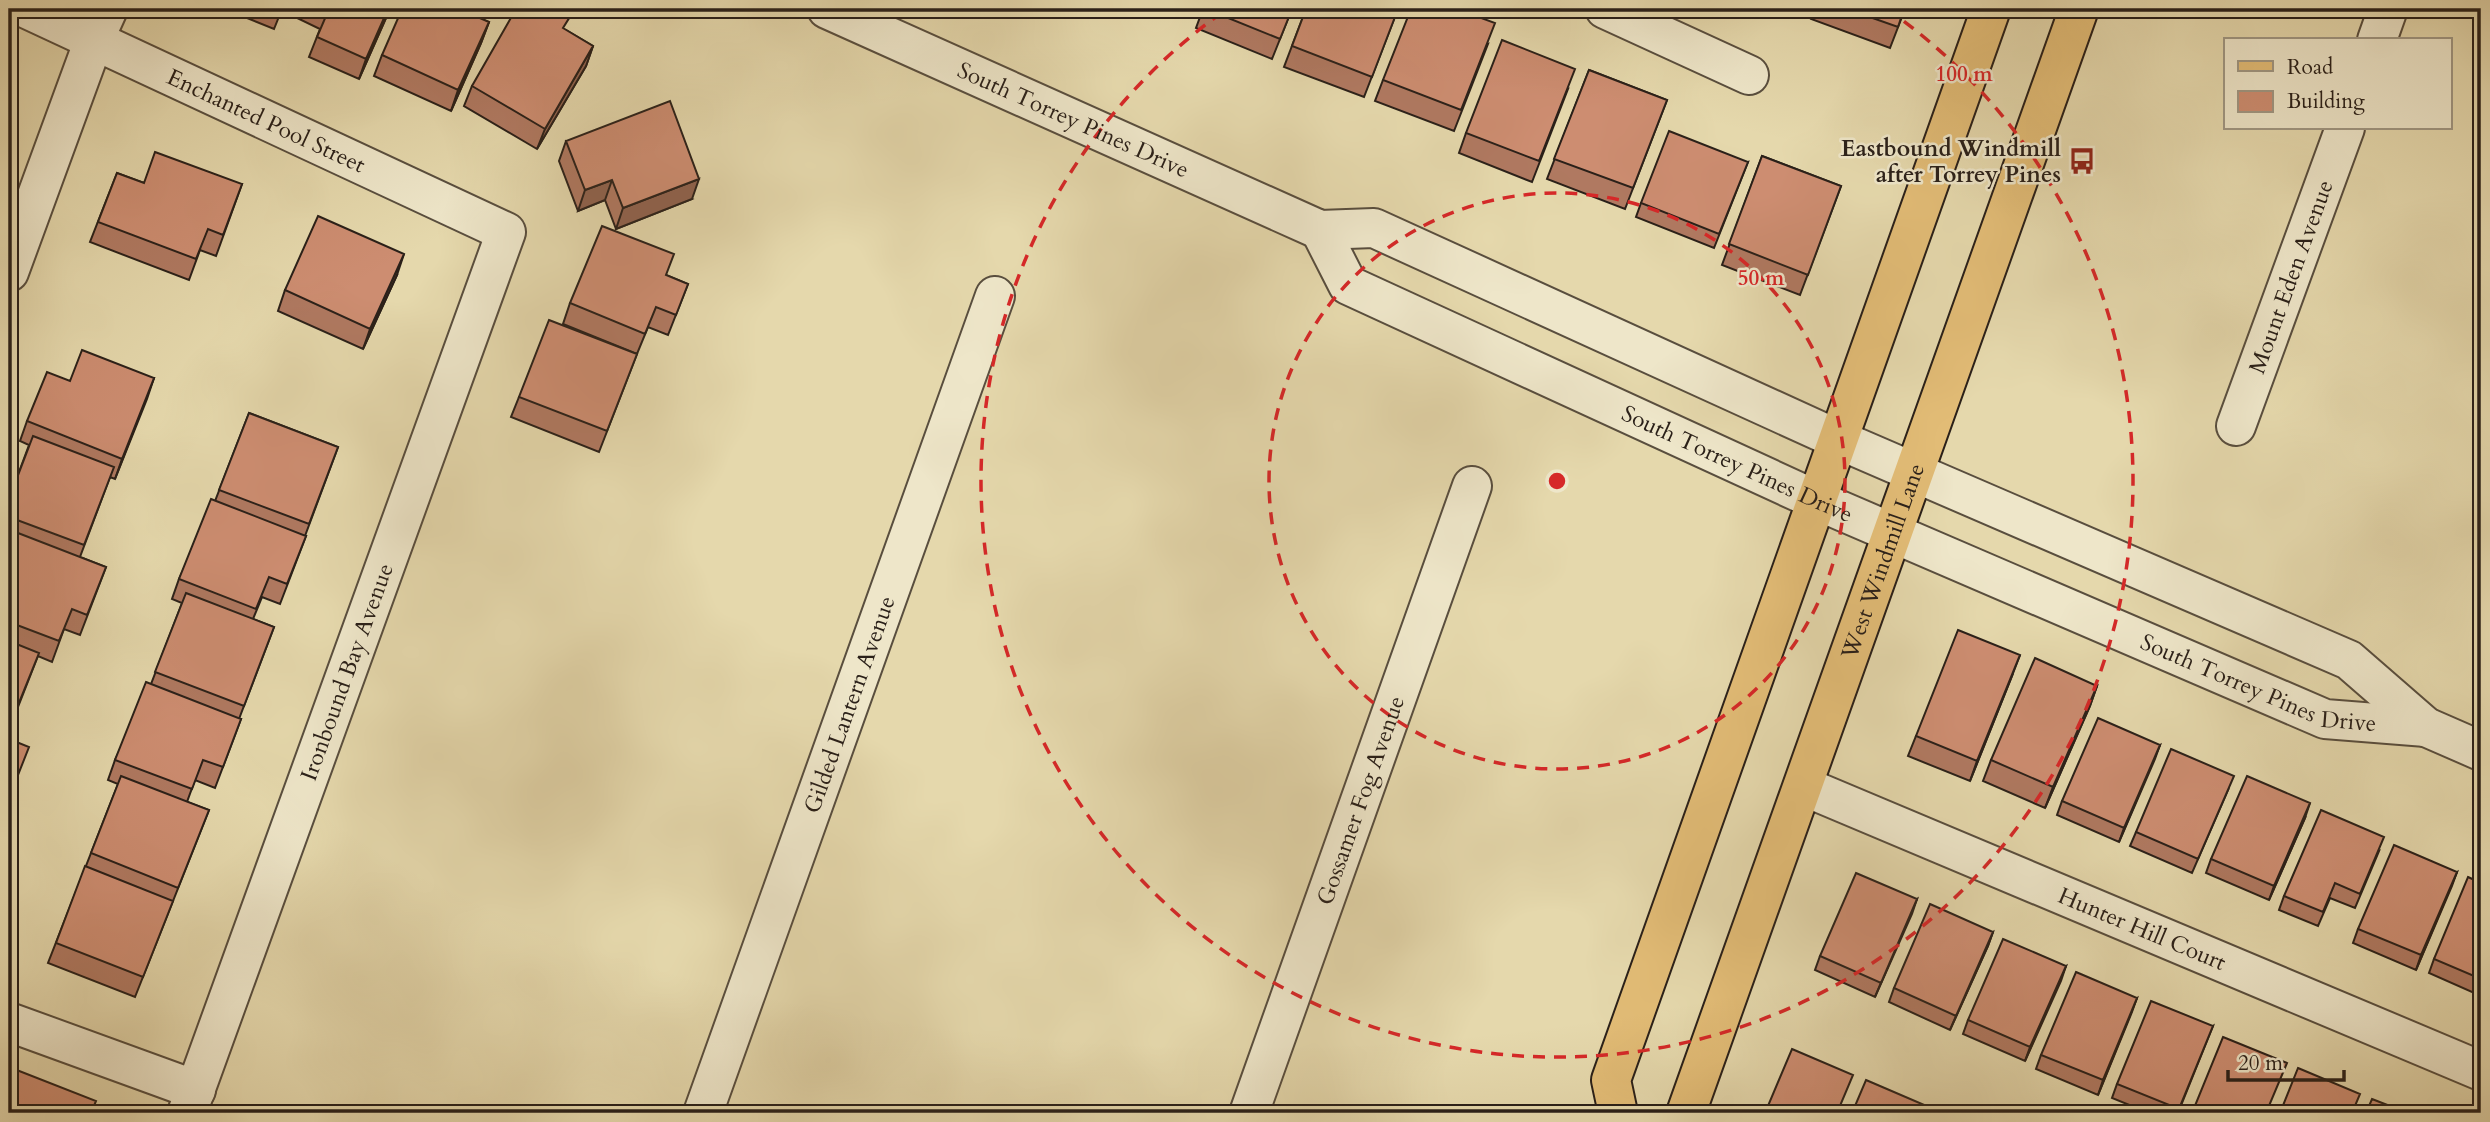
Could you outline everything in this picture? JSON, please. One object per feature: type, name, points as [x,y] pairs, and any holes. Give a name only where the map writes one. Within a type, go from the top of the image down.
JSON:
[{"type":"main road","points":[[1618,1113],[1611,1080],[1991,9]]},
{"type":"main road","name":"West Windmill Lane","points":[[1686,1113],[2079,9]]},
{"type":"street","name":"Enchanted Pool Street","points":[[27,9],[101,24],[506,232]]},
{"type":"street","name":"South Torrey Pines Drive","points":[[827,9],[1320,230],[1374,228],[1913,473],[2349,660],[2426,727],[2481,751]]},
{"type":"street","points":[[1605,9],[1749,75]]},
{"type":"street","points":[[2378,38],[2388,9]]},
{"type":"street","points":[[9,272],[101,24]]},
{"type":"street","name":"Mount Eden Avenue","points":[[2236,426],[2344,130]]},
{"type":"street","name":"South Torrey Pines Drive","points":[[1320,230],[1348,285],[1816,500],[2325,719],[2426,727]]},
{"type":"street","name":"Ironbound Bay Avenue","points":[[192,1101],[506,232]]},
{"type":"street","name":"Gilded Lantern Avenue","points":[[703,1113],[995,296]]},
{"type":"street","name":"Gossamer Fog Avenue","points":[[1249,1113],[1472,486]]},
{"type":"street","name":"Hunter Hill Court","points":[[1803,786],[2481,1072]]},
{"type":"street","points":[[9,1022],[192,1101]]},
{"type":"building","points":[[329,9],[388,9],[366,59],[317,37]]},
{"type":"building","points":[[402,9],[468,9],[466,12],[489,22],[458,90],[382,55]]},
{"type":"building","points":[[516,9],[560,9],[571,15],[563,28],[593,46],[545,129],[472,86]]},
{"type":"building","points":[[1206,9],[1292,9],[1280,39]]},
{"type":"building","points":[[1306,9],[1398,9],[1372,77],[1292,46]]},
{"type":"building","points":[[1411,9],[1457,9],[1495,23],[1461,110],[1383,80]]},
{"type":"building","points":[[1847,9],[1904,9],[1898,27]]},
{"type":"building","points":[[1502,40],[1575,69],[1539,161],[1466,133]]},
{"type":"building","points":[[1589,70],[1667,100],[1633,188],[1554,159]]},
{"type":"building","points":[[670,101],[699,179],[623,208],[612,180],[585,190],[566,141]]},
{"type":"building","points":[[1669,131],[1748,162],[1719,234],[1641,203]]},
{"type":"building","points":[[155,152],[242,184],[223,235],[208,229],[196,259],[98,222],[117,173],[144,183]]},
{"type":"building","points":[[1762,156],[1841,186],[1808,275],[1729,244]]},
{"type":"building","points":[[318,216],[404,254],[370,329],[285,290]]},
{"type":"building","points":[[602,226],[674,254],[666,275],[688,284],[676,315],[656,307],[645,334],[570,303]]},
{"type":"building","points":[[549,320],[637,354],[607,431],[519,397]]},
{"type":"building","points":[[82,350],[154,378],[122,459],[27,421],[47,372],[70,381]]},
{"type":"building","points":[[249,413],[338,447],[309,524],[219,490]]},
{"type":"building","points":[[33,436],[114,467],[84,545],[9,517],[9,499]]},
{"type":"building","points":[[211,499],[306,536],[287,584],[269,577],[256,609],[179,579]]},
{"type":"building","points":[[18,533],[106,567],[87,615],[72,609],[59,641],[9,622],[9,557]]},
{"type":"building","points":[[186,593],[274,627],[244,706],[155,672]]},
{"type":"building","points":[[1958,630],[2020,655],[1977,761],[1916,736]]},
{"type":"building","points":[[9,641],[39,653],[10,725],[9,725]]},
{"type":"building","points":[[2035,658],[2097,686],[2053,787],[1991,760]]},
{"type":"building","points":[[146,682],[241,719],[223,767],[203,760],[192,789],[115,760]]},
{"type":"building","points":[[2098,718],[2160,745],[2124,828],[2062,801]]},
{"type":"building","points":[[9,739],[29,747],[9,798]]},
{"type":"building","points":[[2171,749],[2234,776],[2198,859],[2136,832]]},
{"type":"building","points":[[121,776],[209,810],[178,888],[91,853]]},
{"type":"building","points":[[2247,776],[2310,803],[2274,886],[2211,859]]},
{"type":"building","points":[[2321,810],[2384,837],[2360,894],[2335,883],[2323,912],[2284,896]]},
{"type":"building","points":[[2394,845],[2457,872],[2421,955],[2358,929]]},
{"type":"building","points":[[85,866],[173,901],[143,977],[56,943]]},
{"type":"building","points":[[1856,873],[1917,899],[1881,983],[1820,956]]},
{"type":"building","points":[[2468,877],[2481,883],[2481,979],[2434,959]]},
{"type":"building","points":[[1930,904],[1993,932],[1956,1016],[1894,988]]},
{"type":"building","points":[[2003,939],[2066,966],[2030,1047],[1968,1020]]},
{"type":"building","points":[[2076,972],[2137,998],[2103,1080],[2041,1055]]},
{"type":"building","points":[[2151,1001],[2213,1026],[2179,1109],[2117,1084]]},
{"type":"building","points":[[2223,1037],[2287,1063],[2266,1113],[2192,1113]]},
{"type":"building","points":[[1792,1049],[1853,1075],[1837,1113],[1765,1113]]},
{"type":"building","points":[[9,1067],[96,1101],[91,1113],[9,1113]]},
{"type":"building","points":[[2298,1068],[2360,1094],[2352,1113],[2280,1113]]},
{"type":"building","points":[[1866,1080],[1929,1107],[1926,1113],[1852,1113]]},
{"type":"building","points":[[2372,1099],[2408,1113],[2366,1113]]},
{"type":"building","points":[[1941,1108],[1953,1113],[1938,1113]]},
{"type":"place","name":"Eastbound Windmill after Torrey Pines","points":[[2082,161]]}]
